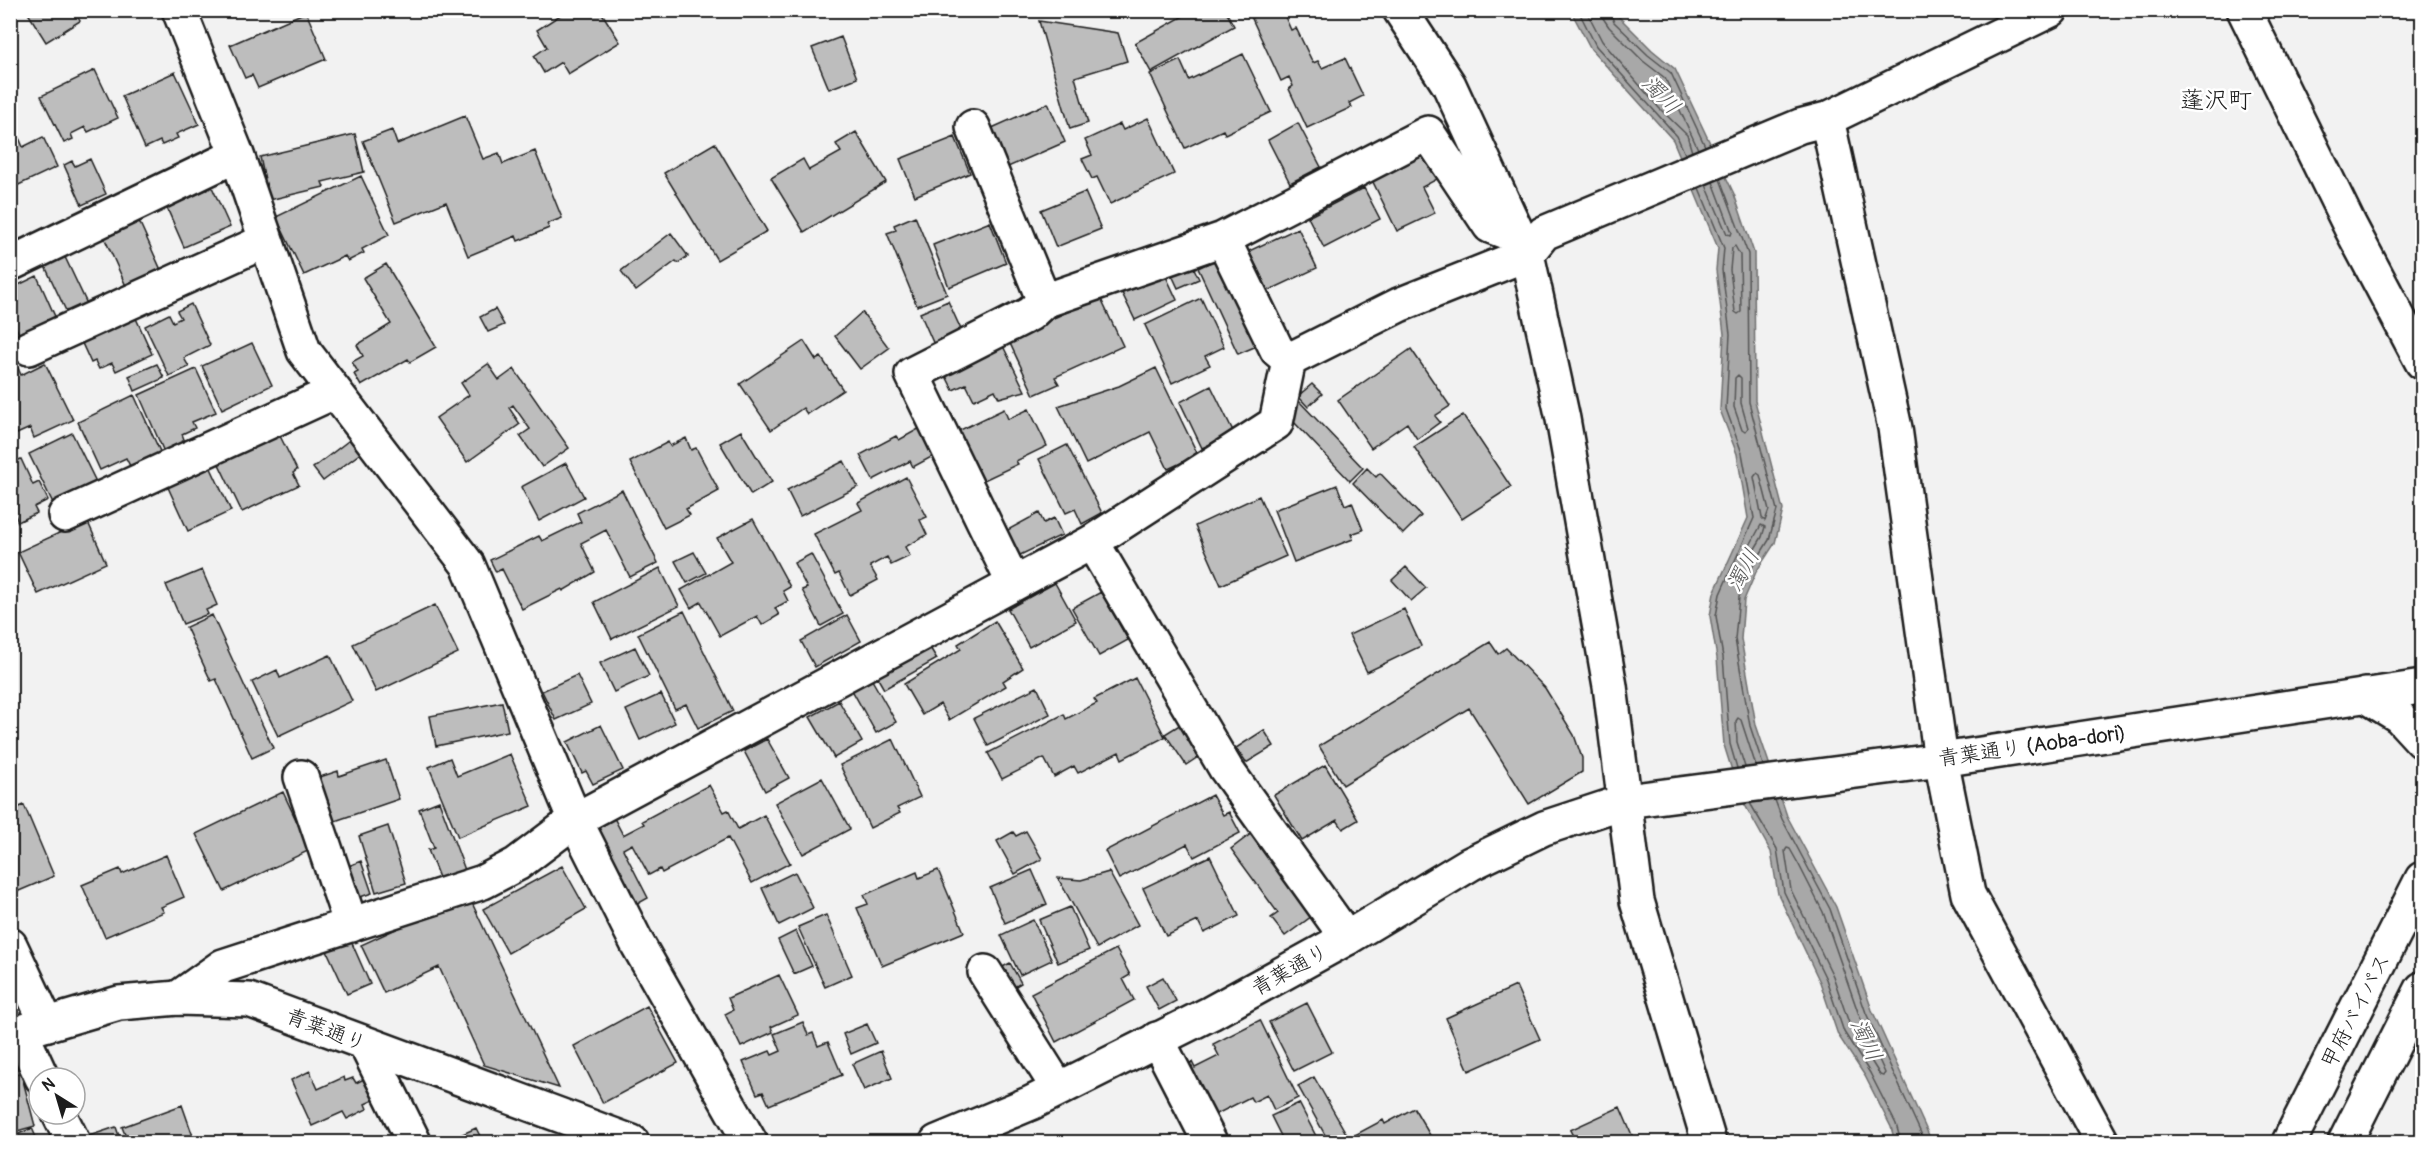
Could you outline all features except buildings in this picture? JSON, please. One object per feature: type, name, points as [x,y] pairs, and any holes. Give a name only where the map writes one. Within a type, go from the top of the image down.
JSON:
[{"type":"main road","points":[[179,10],[237,155],[304,351],[468,565],[575,820],[637,943],[750,1143]]},
{"type":"main road","points":[[1400,10],[1449,85],[1530,241],[1610,686],[1634,800],[1637,901],[1709,1143]]},
{"type":"main road","points":[[1289,360],[1530,241],[1814,122],[2051,10]]},
{"type":"main road","points":[[2244,10],[2350,226],[2422,362]]},
{"type":"main road","points":[[1814,122],[1895,429],[1932,761],[1968,894],[2103,1143]]},
{"type":"main road","points":[[972,127],[1044,301]]},
{"type":"main road","points":[[1014,584],[912,374],[1030,314],[1044,301],[1223,239],[1428,133],[1490,226],[1530,241]]},
{"type":"main road","points":[[10,264],[237,155]]},
{"type":"main road","points":[[1223,239],[1277,350],[1289,360]]},
{"type":"main road","points":[[29,348],[265,241]]},
{"type":"main road","points":[[178,998],[223,966],[483,882],[517,864],[575,820],[1092,542],[1276,423],[1289,360]]},
{"type":"main road","points":[[65,515],[334,392]]},
{"type":"main road","points":[[1092,542],[1226,769],[1347,938]]},
{"type":"main road","name":"青葉通り (Aoba-dori)","points":[[1634,800],[1932,761],[2422,687]]},
{"type":"main road","points":[[2365,695],[2398,716],[2422,741]]},
{"type":"main road","points":[[301,777],[351,925]]},
{"type":"main road","name":"青葉通り","points":[[937,1143],[1031,1103],[1211,1013],[1347,938],[1470,864],[1544,828],[1634,800]]},
{"type":"main road","name":"甲府バイパス","points":[[2289,1143],[2422,879]]},
{"type":"main road","points":[[10,945],[26,1030],[38,1066]]},
{"type":"main road","points":[[985,972],[1058,1088]]},
{"type":"main road","points":[[2345,1143],[2422,989]]},
{"type":"main road","name":"青葉通り","points":[[26,1030],[118,1003],[178,998],[249,1000],[632,1143]]},
{"type":"main road","points":[[1157,1040],[1210,1143]]},
{"type":"main road","points":[[366,1045],[402,1139]]},
{"type":"main road","points":[[65,1126],[73,1143]]},
{"type":"water","name":"濁川","points":[[1571,11],[1613,11],[1652,50],[1675,69],[1734,194],[1754,253],[1755,401],[1783,510],[1775,543],[1756,572],[1744,600],[1741,639],[1756,725],[1787,816],[1836,907],[1872,1010],[1932,1142],[1895,1142],[1891,1127],[1865,1076],[1838,1035],[1820,982],[1778,894],[1771,852],[1740,796],[1724,745],[1717,658],[1710,616],[1714,593],[1748,518],[1737,454],[1720,410],[1724,334],[1716,270],[1718,248],[1673,140],[1591,49]]},
{"type":"district","name":"蓬沢町","points":[[2216,100]]}]
